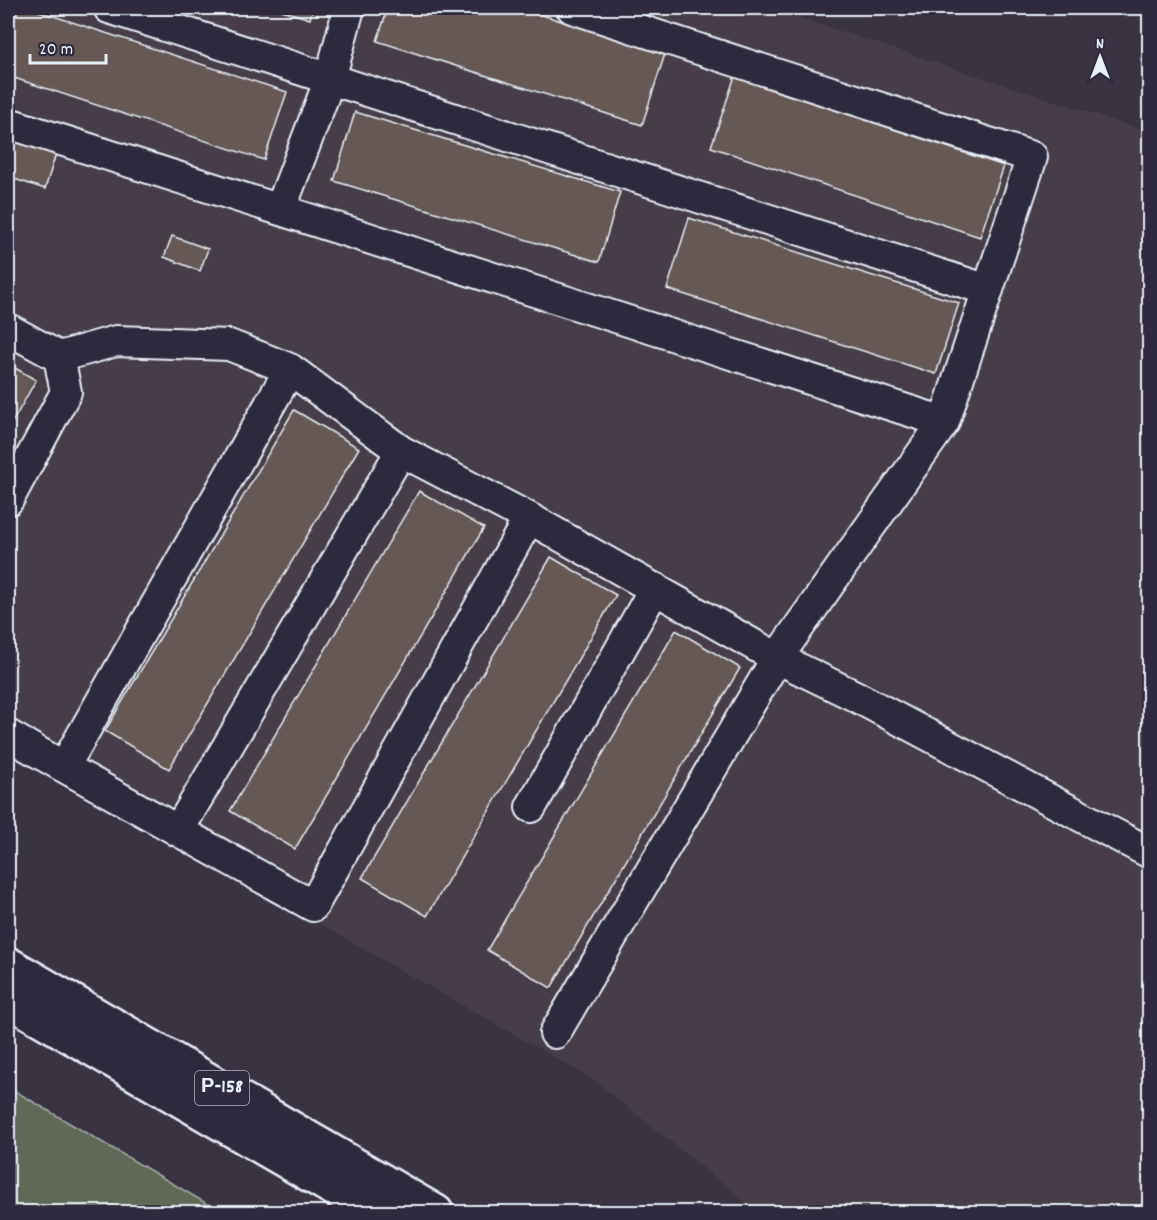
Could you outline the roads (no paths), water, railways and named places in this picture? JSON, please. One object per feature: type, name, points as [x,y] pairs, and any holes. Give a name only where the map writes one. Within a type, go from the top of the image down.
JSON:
[{"type":"main road","name":"Р-158","points":[[8,964],[436,1212]]},
{"type":"main road","name":"Р-158","points":[[8,1000],[374,1212]]},
{"type":"lane","points":[[109,8],[988,290]]},
{"type":"lane","points":[[280,210],[330,79],[349,8]]},
{"type":"lane","points":[[555,1033],[777,658],[944,422],[1032,157],[572,8]]},
{"type":"lane","points":[[8,123],[944,422]]},
{"type":"lane","points":[[8,329],[59,357],[116,341],[229,345],[290,369],[401,451],[529,518],[777,658],[855,696],[1149,853]]},
{"type":"lane","points":[[8,500],[66,392],[59,357]]},
{"type":"lane","points":[[64,767],[290,369]]},
{"type":"lane","points":[[178,831],[401,451]]},
{"type":"lane","points":[[8,735],[313,906],[529,518]]},
{"type":"lane","points":[[531,807],[655,588]]}]
